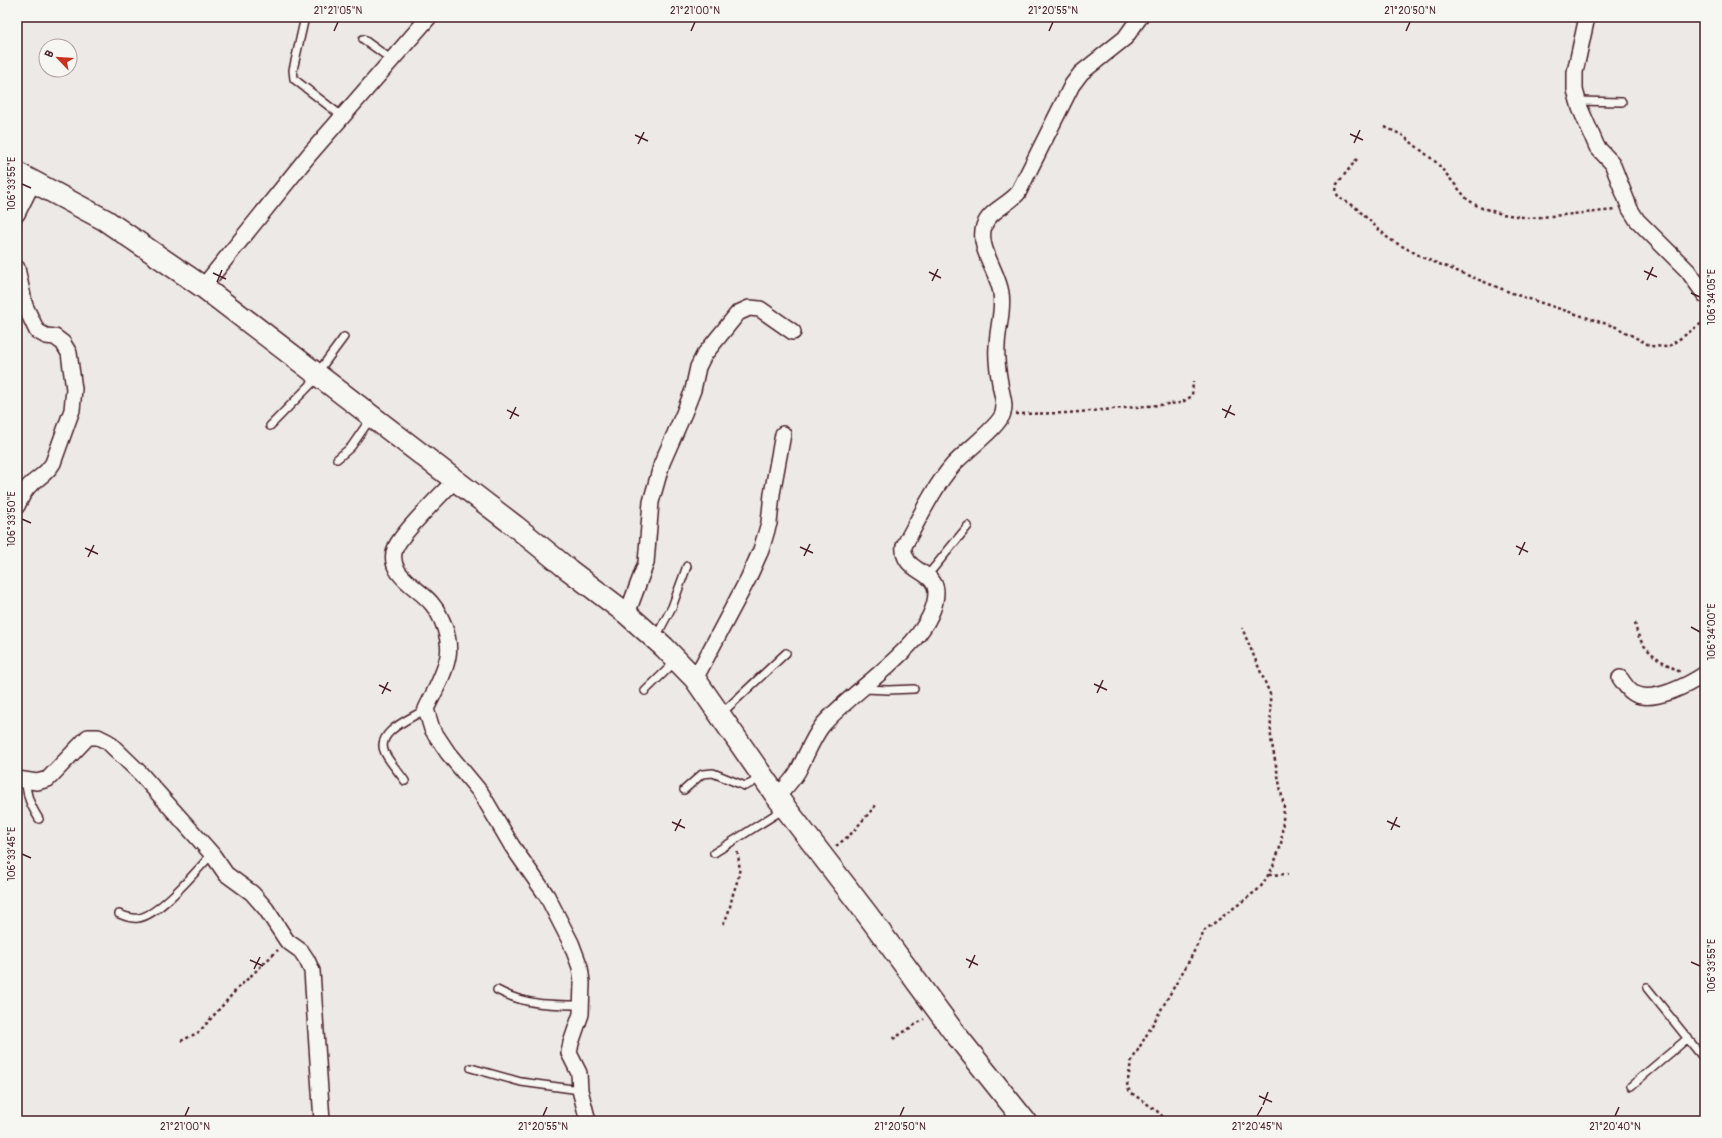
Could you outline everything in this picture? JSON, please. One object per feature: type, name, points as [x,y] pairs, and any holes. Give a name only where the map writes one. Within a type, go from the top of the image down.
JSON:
[{"type":"street","points":[[203,287],[309,155],[429,17]]},
{"type":"street","points":[[781,802],[812,741],[822,726],[860,689],[913,643],[927,622],[937,591],[932,579],[908,562],[903,554],[904,546],[943,478],[971,447],[998,423],[1003,414],[1004,403],[1000,384],[996,348],[1002,306],[1001,292],[982,235],[985,225],[990,215],[1013,200],[1018,193],[1072,85],[1081,73],[1125,38],[1140,17]]},
{"type":"street","points":[[1586,18],[1575,72],[1576,90],[1578,101],[1597,147],[1612,163],[1630,209],[1637,220],[1688,271],[1705,295]]},
{"type":"street","points":[[17,214],[25,177],[105,220],[203,287],[628,614],[696,678],[781,802],[938,1011],[1024,1121]]},
{"type":"street","points":[[17,268],[19,289],[28,315],[37,331],[46,336],[55,337],[64,343],[69,353],[74,389],[72,410],[53,464],[48,472],[28,487],[19,498]]},
{"type":"street","points":[[628,614],[646,563],[651,502],[662,463],[689,402],[698,368],[704,354],[738,313],[749,308],[760,309],[793,332]]},
{"type":"street","points":[[696,678],[748,579],[761,550],[769,523],[772,494],[782,434]]},
{"type":"street","points":[[455,480],[403,536],[395,548],[394,556],[396,566],[402,578],[431,603],[439,614],[447,638],[448,654],[444,668],[426,709],[432,729],[448,753],[481,793],[512,846],[555,910],[572,943],[580,967],[582,1004],[581,1014],[569,1053],[579,1073],[580,1090],[588,1121]]},
{"type":"street","points":[[1620,678],[1633,693],[1645,697],[1663,694],[1699,677]]},
{"type":"street","points":[[22,780],[37,782],[48,779],[88,737],[98,736],[108,742],[140,773],[212,854],[226,874],[252,893],[266,908],[287,941],[301,951],[312,971],[322,1121]]},
{"type":"lane","points":[[305,17],[293,70],[294,79],[343,117]]},
{"type":"lane","points":[[363,39],[392,60]]},
{"type":"lane","points":[[1578,101],[1622,102]]},
{"type":"lane","points":[[270,426],[318,375],[344,337]]},
{"type":"lane","points":[[337,459],[351,447],[372,416]]},
{"type":"lane","points":[[927,576],[968,526]]},
{"type":"lane","points":[[655,639],[672,607],[687,566]]},
{"type":"lane","points":[[720,714],[786,653]]},
{"type":"lane","points":[[645,691],[677,660]]},
{"type":"lane","points":[[860,689],[914,689]]},
{"type":"lane","points":[[405,781],[384,752],[383,741],[387,733],[426,709]]},
{"type":"lane","points":[[684,790],[702,774],[713,773],[744,786],[752,783],[761,774]]},
{"type":"lane","points":[[22,780],[29,801],[39,819]]},
{"type":"lane","points":[[714,853],[735,840],[781,802]]},
{"type":"lane","points":[[120,914],[131,918],[139,918],[152,912],[178,890],[212,854]]},
{"type":"lane","points":[[1647,988],[1705,1060]]},
{"type":"lane","points":[[497,990],[511,998],[525,1002],[582,1004]]},
{"type":"lane","points":[[1631,1086],[1688,1038]]},
{"type":"lane","points":[[471,1068],[521,1082],[580,1090]]},
{"type":"path","points":[[1385,127],[1402,135],[1437,163],[1467,199],[1479,207],[1502,214],[1530,218],[1630,209]]},
{"type":"path","points":[[1357,159],[1337,184],[1336,192],[1339,198],[1354,206],[1389,239],[1424,258],[1517,295],[1616,327],[1651,346],[1668,347],[1705,321]]},
{"type":"path","points":[[1003,414],[1068,413],[1180,403],[1192,396],[1193,381]]},
{"type":"path","points":[[1635,623],[1636,634],[1647,650],[1699,677]]},
{"type":"path","points":[[1167,1121],[1156,1110],[1130,1092],[1127,1086],[1131,1062],[1189,961],[1205,930],[1260,888],[1272,869],[1281,845],[1284,807],[1271,739],[1270,694],[1242,628]]},
{"type":"path","points":[[822,856],[850,835],[877,804]]},
{"type":"path","points":[[723,924],[730,912],[733,895],[739,878],[740,866],[735,840]]},
{"type":"path","points":[[1268,875],[1288,874]]},
{"type":"path","points":[[181,1041],[199,1032],[238,988],[287,941]]},
{"type":"path","points":[[893,1039],[938,1011]]}]
